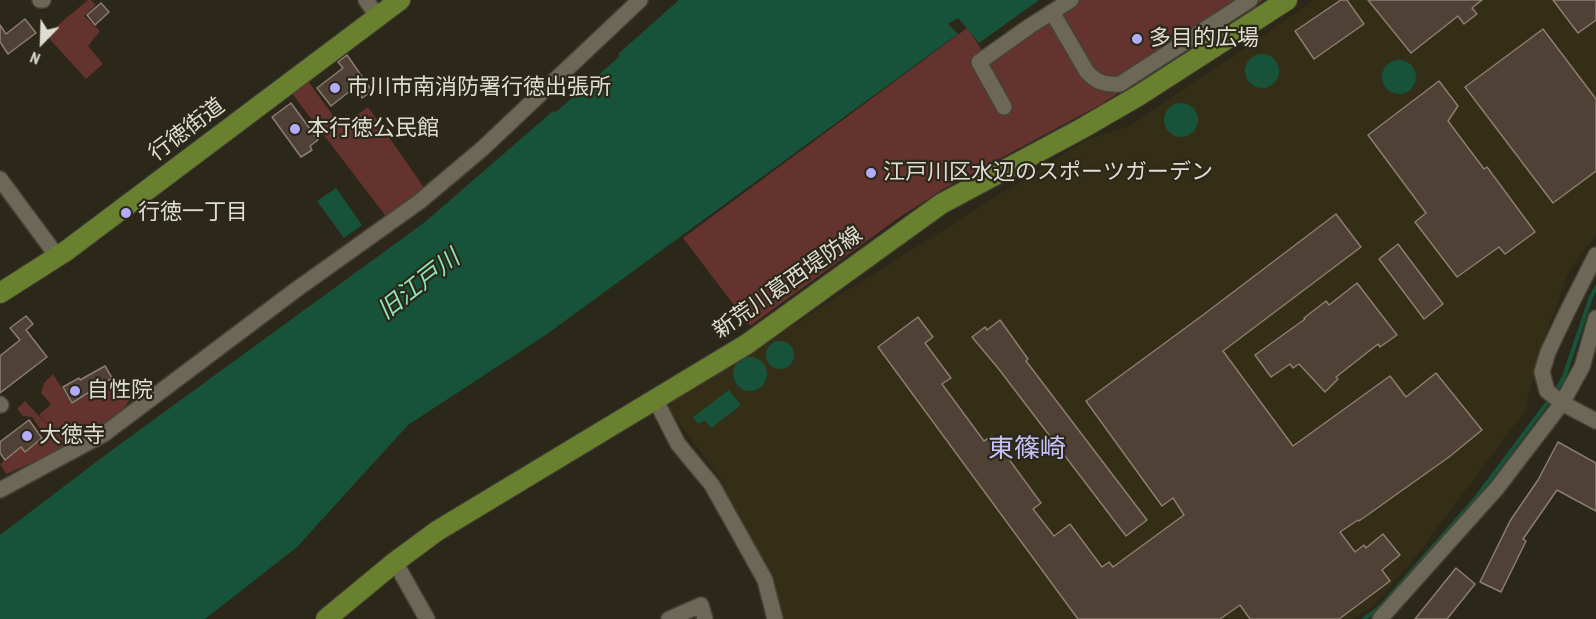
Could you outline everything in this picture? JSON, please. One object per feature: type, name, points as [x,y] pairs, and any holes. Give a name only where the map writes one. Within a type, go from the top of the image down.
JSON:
[{"type":"main road","name":"行徳街道","points":[[0,293],[57,256],[399,0]]},
{"type":"main road","name":"新荒川葛西堤防線","points":[[326,619],[395,562],[437,531],[747,344],[942,204],[1129,102],[1287,0]]},
{"type":"street","points":[[366,0],[378,17]]},
{"type":"street","points":[[0,490],[104,434],[297,289],[419,202],[482,149],[640,0]]},
{"type":"street","points":[[1004,107],[979,62],[1071,0]]},
{"type":"street","points":[[1052,12],[1087,72],[1094,80],[1107,85],[1120,84],[1250,0]]},
{"type":"street","points":[[0,179],[57,256]]},
{"type":"street","points":[[1596,255],[1548,352],[1542,372],[1547,391],[1562,403],[1596,421]]},
{"type":"street","points":[[1380,619],[1497,488],[1562,403],[1582,367],[1596,318]]},
{"type":"street","points":[[655,399],[678,444],[712,485],[765,580],[775,619]]},
{"type":"street","points":[[395,562],[427,619]]},
{"type":"street","points":[[669,619],[702,605],[705,619]]},
{"type":"shaded area","points":[[88,0],[96,5],[84,16],[100,31],[88,46],[103,64],[86,79],[46,35]]},
{"type":"shaded area","name":"江戸川区水辺のスポーツガーデン","points":[[1060,0],[1264,0],[1100,105],[945,188],[897,219],[750,326],[683,238],[967,28],[982,50],[986,50]]},
{"type":"shaded area","points":[[1315,0],[1596,0],[1596,235],[1570,269],[1545,335],[1524,412],[1413,560],[1373,606],[1353,619],[782,619],[779,597],[727,497],[720,478],[666,405],[1086,140],[1132,125]]},
{"type":"shaded area","points":[[306,78],[341,127],[368,107],[427,192],[388,219],[290,91]]},
{"type":"shaded area","points":[[53,374],[72,404],[118,378],[131,397],[124,409],[126,412],[67,448],[6,474],[0,464],[21,448],[25,452],[45,436],[32,417],[23,416],[17,409],[25,401],[54,432],[39,415],[51,404],[41,393],[44,383]]},
{"type":"water","name":"旧江戸川","points":[[679,0],[1039,0],[979,43],[958,18],[948,24],[958,34],[547,334],[408,425],[297,547],[205,619],[0,619],[0,535],[108,453],[425,222],[553,111],[556,112]]},
{"type":"water","points":[[1262,54],[1274,59],[1279,71],[1274,83],[1262,88],[1250,83],[1245,71],[1250,59]]},
{"type":"water","points":[[1399,60],[1411,65],[1416,77],[1411,89],[1399,94],[1387,89],[1382,77],[1387,65]]},
{"type":"water","points":[[1181,103],[1193,108],[1198,120],[1193,132],[1181,137],[1169,132],[1164,120],[1169,108]]},
{"type":"water","points":[[336,188],[362,225],[344,238],[317,201]]},
{"type":"water","points":[[780,341],[790,345],[794,355],[790,365],[780,369],[770,365],[766,355],[770,345]]},
{"type":"water","points":[[750,357],[762,362],[767,374],[762,386],[750,391],[738,386],[733,374],[738,362]]},
{"type":"water","points":[[729,390],[741,405],[711,428],[705,420],[698,424],[693,417]]},
{"type":"building","points":[[1341,0],[1347,0],[1364,24],[1314,59],[1295,31]]},
{"type":"building","points":[[1368,0],[1482,0],[1472,8],[1477,14],[1464,24],[1458,16],[1411,53]]},
{"type":"building","points":[[1553,0],[1596,0],[1596,20],[1578,33]]},
{"type":"building","points":[[101,3],[109,12],[95,25],[87,15]]},
{"type":"building","points":[[25,19],[36,33],[8,54],[0,42],[0,25],[6,34]]},
{"type":"building","points":[[1543,29],[1596,99],[1596,171],[1553,203],[1465,87]]},
{"type":"building","points":[[347,55],[372,91],[362,98],[355,87],[331,106],[317,88],[343,68],[338,62]]},
{"type":"building","points":[[1439,81],[1458,106],[1448,121],[1484,169],[1487,167],[1535,232],[1505,254],[1499,247],[1457,277],[1415,222],[1426,213],[1368,135]]},
{"type":"building","name":"本行徳公民館","points":[[291,103],[318,140],[310,146],[312,150],[301,157],[272,117]]},
{"type":"building","points":[[1336,214],[1361,247],[1223,351],[1293,446],[1390,376],[1406,397],[1436,373],[1482,430],[1449,457],[1340,532],[1355,552],[1364,545],[1366,548],[1383,534],[1400,555],[1382,570],[1390,581],[1339,619],[1250,619],[1240,605],[1220,619],[1078,619],[878,347],[918,317],[933,337],[925,343],[951,378],[942,384],[984,441],[992,436],[1041,503],[1033,509],[1054,536],[1070,524],[1102,567],[1109,562],[1113,567],[1184,515],[1173,498],[1162,506],[1086,401]]},
{"type":"building","points":[[1398,244],[1443,304],[1424,319],[1379,259]]},
{"type":"building","points":[[1357,283],[1397,335],[1380,347],[1378,344],[1336,377],[1338,379],[1325,392],[1299,364],[1293,368],[1290,364],[1271,377],[1255,355],[1326,301],[1329,305]]},
{"type":"building","points":[[26,316],[33,324],[26,330],[47,357],[0,393],[0,356],[20,340],[10,328]]},
{"type":"building","points":[[1000,320],[1028,359],[1026,361],[1147,520],[1126,536],[972,337],[985,327],[987,330]]},
{"type":"building","points":[[105,366],[112,378],[72,403],[63,387]]},
{"type":"building","name":"大徳寺","points":[[29,420],[42,438],[25,452],[21,447],[5,460],[0,453],[0,442]]},
{"type":"building","points":[[1558,442],[1596,463],[1596,511],[1557,490],[1523,539],[1526,541],[1501,592],[1480,582],[1510,521],[1538,480]]},
{"type":"building","points":[[1456,568],[1475,584],[1447,619],[1415,619]]},
{"type":"waterway","points":[[1555,392],[1564,377],[1596,288]]},
{"type":"waterway","points":[[1364,619],[1381,606],[1475,499],[1551,398]]},
{"type":"place","name":"多目的広場","points":[[1137,39]]},
{"type":"place","name":"市川市南消防署行徳出張所","points":[[335,88]]},
{"type":"place","name":"本行徳公民館","points":[[295,129]]},
{"type":"place","name":"江戸川区水辺のスポーツガーデン","points":[[871,173]]},
{"type":"place","name":"行徳一丁目","points":[[126,213]]},
{"type":"place","name":"自性院","points":[[75,391]]},
{"type":"place","name":"大徳寺","points":[[27,436]]},
{"type":"district","name":"東篠崎","points":[[1027,450]]}]
